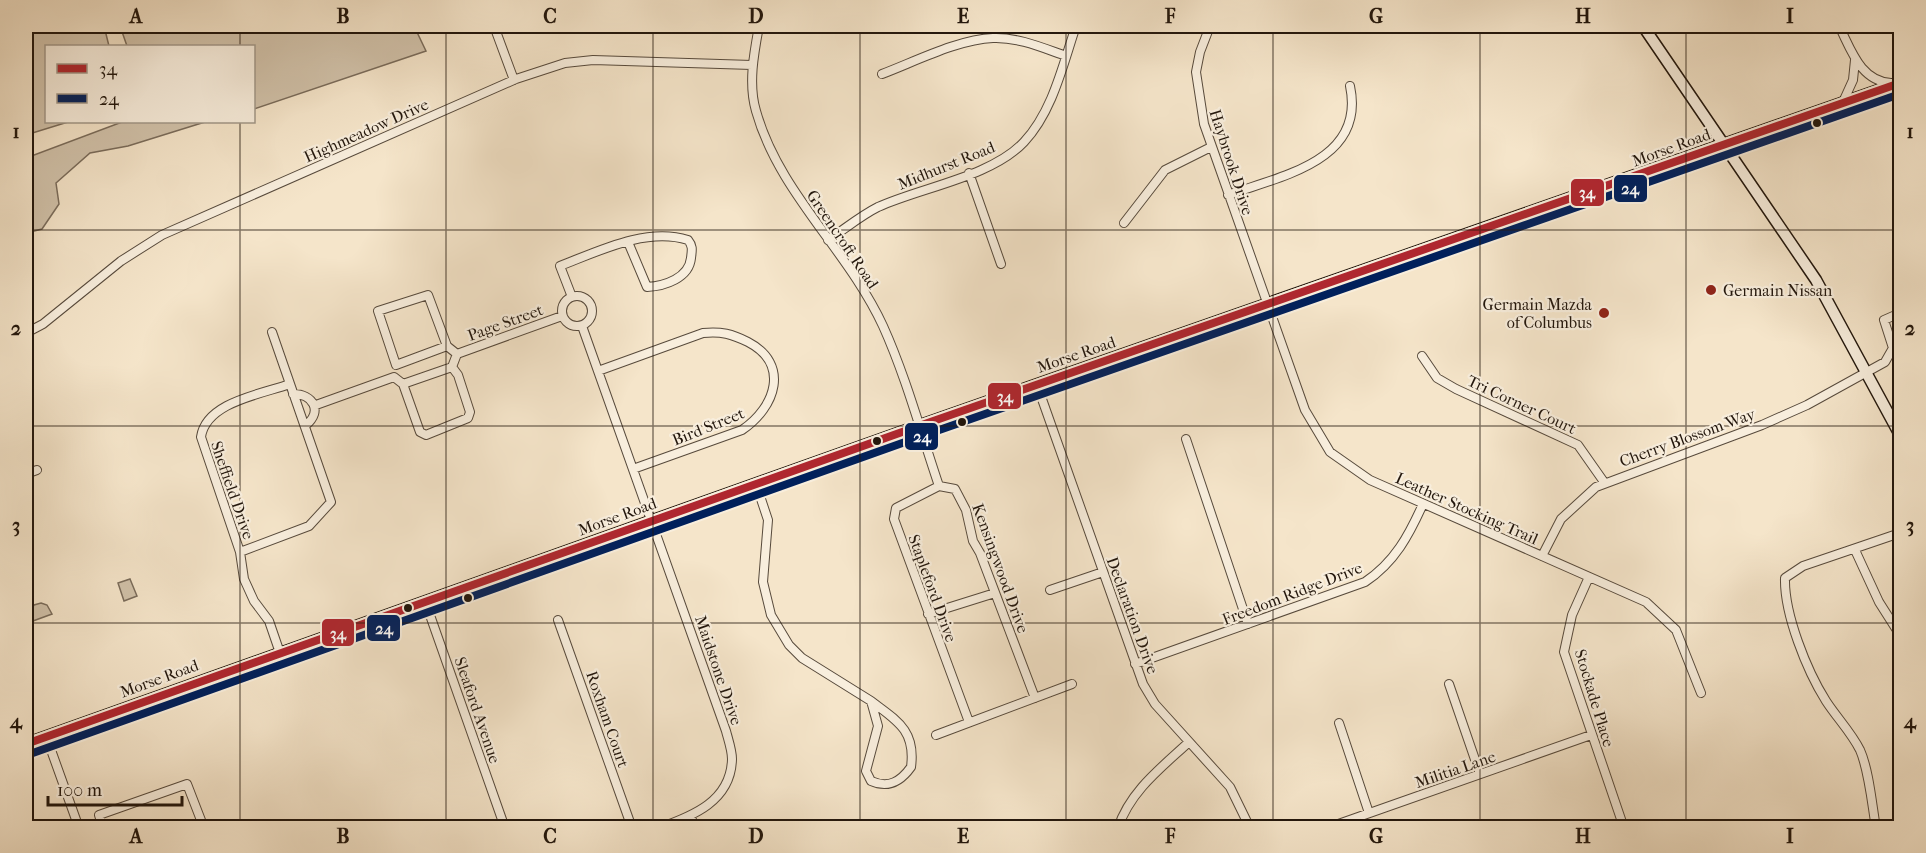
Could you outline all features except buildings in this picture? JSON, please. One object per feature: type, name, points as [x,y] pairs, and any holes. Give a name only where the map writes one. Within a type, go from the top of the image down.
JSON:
[{"type":"main road","points":[[1643,26],[1816,280],[1900,435]]},
{"type":"main road","name":"Morse Road","points":[[26,744],[919,426],[1899,84]]},
{"type":"street","points":[[494,26],[514,80]]},
{"type":"street","name":"Greencroft Road","points":[[759,26],[752,65],[755,110],[775,163],[828,240],[882,326],[919,426]]},
{"type":"street","name":"Midhurst Road","points":[[828,240],[878,208],[988,166],[1023,142],[1040,121],[1050,100],[1077,26]]},
{"type":"street","name":"Haybrook Drive","points":[[1210,26],[1200,52],[1196,72],[1198,98],[1211,147],[1267,304]]},
{"type":"street","points":[[1839,26],[1854,58],[1877,80],[1899,84]]},
{"type":"street","points":[[882,74],[970,42],[994,38],[1025,42],[1066,56]]},
{"type":"street","points":[[1842,103],[1853,80],[1854,58]]},
{"type":"street","name":"Highmeadow Drive","points":[[26,333],[43,324],[121,261],[162,235],[514,80],[565,63],[593,60],[752,65]]},
{"type":"street","points":[[1228,195],[1311,166],[1336,147],[1351,115],[1353,100],[1350,86]]},
{"type":"street","points":[[1125,224],[1164,170],[1211,147]]},
{"type":"street","points":[[969,173],[1001,264]]},
{"type":"street","points":[[572,297],[560,266],[628,242],[656,234],[688,240],[692,248],[690,265],[683,276],[647,287],[628,242]]},
{"type":"street","points":[[394,377],[396,365],[378,311],[428,295],[447,346]]},
{"type":"street","points":[[572,297],[586,298],[592,306],[592,316],[582,326],[572,326],[562,316],[562,307],[572,297]]},
{"type":"street","name":"Leather Stocking Trail","points":[[1267,304],[1305,410],[1330,452],[1370,480],[1646,602],[1676,630],[1701,693]]},
{"type":"street","name":"Cherry Blossom Way","points":[[1542,556],[1562,519],[1604,482],[1762,425],[1807,405],[1867,372],[1890,356],[1893,348],[1884,320],[1900,313]]},
{"type":"street","name":"Page Street","points":[[452,367],[457,354],[562,316]]},
{"type":"street","name":"Maidstone Drive","points":[[582,326],[726,731],[732,758],[725,788],[702,812],[659,828]]},
{"type":"street","name":"Bird Street","points":[[598,371],[703,333],[719,331],[762,350],[772,363],[776,380],[755,421],[742,430],[633,469]]},
{"type":"street","points":[[240,552],[309,526],[331,502],[272,333]]},
{"type":"street","name":"Page Street","points":[[396,365],[447,346],[457,354]]},
{"type":"street","name":"Tri Corner Court","points":[[1422,356],[1437,378],[1456,389],[1578,445],[1604,482]]},
{"type":"street","points":[[394,377],[403,384],[420,432],[426,435],[468,418],[470,412],[458,375],[452,367],[403,384]]},
{"type":"street","points":[[316,405],[394,377]]},
{"type":"street","name":"Sheffield Drive","points":[[280,653],[269,621],[254,601],[244,579],[240,552],[203,446],[203,427],[210,416],[225,407],[290,384]]},
{"type":"street","name":"Declaration Drive","points":[[1037,385],[1135,664],[1155,704],[1230,787],[1250,828]]},
{"type":"street","points":[[294,394],[310,398],[316,405],[316,413],[306,425]]},
{"type":"street","points":[[919,426],[939,486]]},
{"type":"street","points":[[1186,439],[1248,624]]},
{"type":"street","points":[[26,474],[37,470]]},
{"type":"street","points":[[756,484],[768,520],[763,582],[771,615],[789,645],[802,658],[872,701],[901,724],[911,749],[911,767],[900,780],[886,785],[871,781],[866,771],[878,726],[872,701]]},
{"type":"street","name":"Kensingwood Drive","points":[[939,486],[955,489],[966,510],[973,541],[1035,698]]},
{"type":"street","name":"Stapleford Drive","points":[[939,486],[901,504],[893,513],[969,722]]},
{"type":"street","name":"Freedom Ridge Drive","points":[[1135,664],[1365,582],[1382,570],[1406,540],[1423,504]]},
{"type":"street","points":[[1876,828],[1862,754],[1852,736],[1826,701],[1811,672],[1791,616],[1785,590],[1785,578],[1803,566],[1856,550],[1900,533]]},
{"type":"street","points":[[1856,550],[1879,602],[1900,635]]},
{"type":"street","points":[[1050,590],[1102,572]]},
{"type":"street","name":"Stockade Place","points":[[1589,577],[1572,615],[1564,652],[1624,828]]},
{"type":"street","points":[[928,614],[995,593]]},
{"type":"street","name":"Sleaford Avenue","points":[[425,602],[505,828]]},
{"type":"street","name":"Roxham Court","points":[[558,620],[632,828]]},
{"type":"street","points":[[936,735],[1072,684]]},
{"type":"street","points":[[1449,684],[1480,774]]},
{"type":"street","points":[[1339,723],[1369,813]]},
{"type":"street","name":"Militia Lane","points":[[1327,828],[1591,735]]},
{"type":"street","points":[[46,736],[79,828]]},
{"type":"street","points":[[1118,828],[1121,817],[1141,787],[1190,742]]},
{"type":"street","points":[[103,828],[99,815],[188,784],[204,828]]},
{"type":"street","points":[[691,816],[694,828]]},
{"type":"shaded area","points":[[26,26],[104,26],[109,45],[45,45],[45,123],[65,123],[26,135]]},
{"type":"shaded area","points":[[120,26],[414,26],[426,51],[255,109],[255,45],[127,45]]},
{"type":"shaded area","points":[[119,123],[202,123],[128,146],[90,153],[56,183],[59,204],[42,229],[26,233],[26,158]]},
{"type":"shaded area","points":[[130,579],[137,596],[124,601],[118,583]]},
{"type":"shaded area","points":[[41,603],[47,605],[52,614],[33,621],[30,611],[34,605]]},
{"type":"transit line","name":"34","points":[[26,744],[919,426],[1900,83]]},
{"type":"transit line","name":"24","points":[[30,754],[922,436],[1900,94]]},
{"type":"place","name":"Germain Nissan","points":[[1711,290]]},
{"type":"place","name":"Germain Mazda of Columbus","points":[[1604,313]]}]
